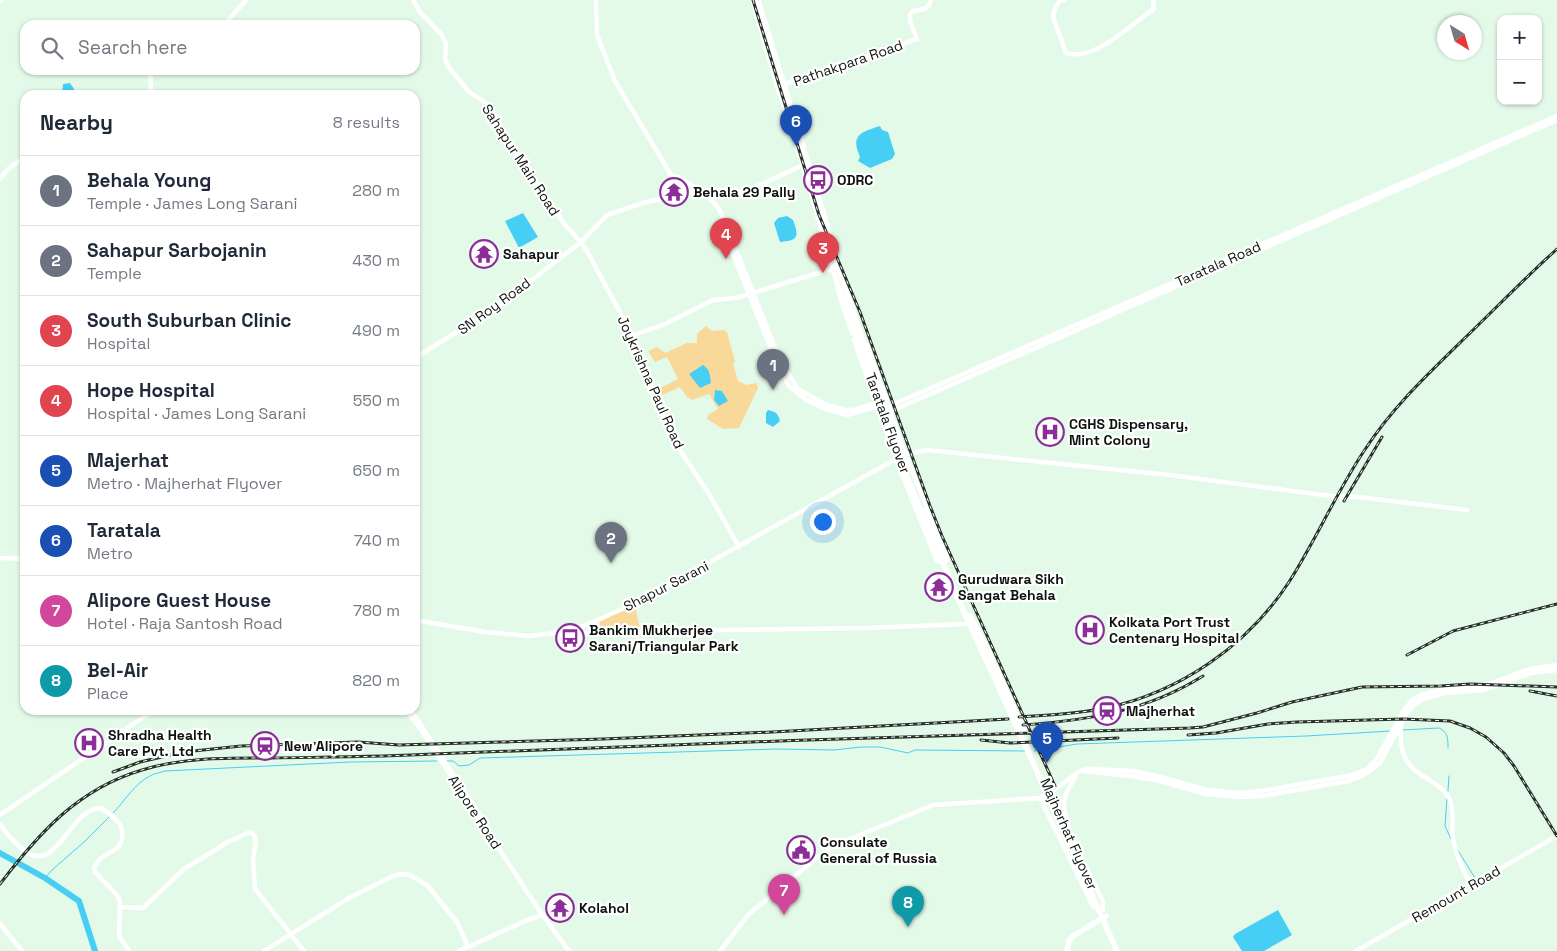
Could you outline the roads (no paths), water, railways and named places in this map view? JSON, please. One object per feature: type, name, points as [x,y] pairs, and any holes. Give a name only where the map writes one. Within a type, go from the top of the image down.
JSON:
[{"type":"highway","points":[[753,0],[776,84],[786,109],[836,268]]},
{"type":"highway","points":[[758,0],[784,84],[840,282]]},
{"type":"highway","name":"Taratala Flyover","points":[[840,282],[844,303],[898,455],[937,545]]},
{"type":"highway","name":"Taratala Flyover","points":[[840,282],[851,306],[901,456],[944,562],[971,622]]},
{"type":"highway","name":"Majherhat Flyover","points":[[971,622],[1119,951]]},
{"type":"highway","points":[[1067,951],[1069,941],[1073,936],[1103,914]]},
{"type":"street","points":[[228,20],[246,0]]},
{"type":"street","name":"Sahapur Main Road","points":[[413,0],[420,12],[442,35],[446,44],[445,59],[448,66],[468,90],[490,106],[517,156],[561,220],[581,242]]},
{"type":"street","points":[[596,0],[597,35],[606,60],[624,97],[674,180],[692,193]]},
{"type":"street","name":"Pathakpara Road","points":[[784,84],[917,39],[910,21],[910,14],[913,11],[926,9],[930,6],[931,0]]},
{"type":"street","points":[[1062,0],[1054,13],[1054,21],[1066,52],[1074,55],[1093,50],[1113,39],[1143,15],[1153,10],[1155,7],[1152,0]]},
{"type":"street","points":[[150,75],[151,90]]},
{"type":"street","points":[[672,174],[703,193],[719,209],[729,244],[750,292],[773,354],[786,380],[796,393],[819,404],[846,410],[878,409],[888,405],[903,407],[1557,116]]},
{"type":"street","points":[[1311,225],[1557,120]]},
{"type":"street","points":[[0,179],[8,169],[20,161]]},
{"type":"street","name":"SN Roy Road","points":[[420,355],[497,307],[581,242],[600,221],[611,213],[646,202],[692,193],[720,194],[749,190],[803,165]]},
{"type":"street","name":"Joykrishna Paul Road","points":[[581,242],[619,309],[672,435],[710,494],[738,547]]},
{"type":"street","points":[[631,336],[665,324],[713,300],[736,298],[750,292],[836,268]]},
{"type":"street","points":[[840,282],[846,286],[852,299],[905,454],[947,556],[944,562],[937,561],[896,459],[838,296],[840,282]]},
{"type":"street","points":[[878,409],[888,405]]},
{"type":"street","name":"Shapur Sarani","points":[[420,621],[486,632],[530,636],[559,633],[579,628],[636,603],[905,454],[934,449],[1467,510]]},
{"type":"street","points":[[0,558],[20,559]]},
{"type":"street","points":[[559,633],[868,628],[965,624],[971,622]]},
{"type":"street","points":[[720,951],[749,914],[835,845],[933,805],[1040,798],[1079,772],[1093,771],[1132,771],[1197,788],[1238,792],[1262,791],[1348,776],[1362,771],[1376,760],[1402,712],[1412,700],[1421,695],[1444,688],[1483,686],[1530,669],[1557,665]]},
{"type":"street","points":[[1093,771],[1142,777],[1206,794],[1238,797],[1262,796],[1349,780],[1364,775],[1373,769],[1382,759],[1401,722],[1415,704],[1432,695],[1484,690],[1531,673],[1557,670]]},
{"type":"street","points":[[0,814],[147,715]]},
{"type":"street","name":"Alipore Road","points":[[410,715],[569,951]]},
{"type":"street","name":"Alipore Road","points":[[415,715],[542,913]]},
{"type":"street","points":[[1401,722],[1400,742],[1406,760],[1414,770],[1443,789],[1450,800],[1454,819],[1453,838],[1471,885]]},
{"type":"street","points":[[1079,772],[1067,792],[1064,802],[1065,808],[1076,845],[1103,902],[1103,914]]},
{"type":"street","points":[[1040,798],[1093,906],[1103,914]]},
{"type":"street","points":[[0,824],[18,845],[28,854],[36,857],[45,856],[57,846],[74,824],[90,810],[101,808],[108,812],[118,822],[123,832],[120,845],[101,857],[94,868],[95,872],[117,895],[120,901],[119,936],[130,951]]},
{"type":"street","points":[[120,907],[143,908],[184,869],[228,842],[250,832],[254,835],[256,841],[253,861],[255,889],[304,951]]},
{"type":"street","name":"Remount Road","points":[[1356,951],[1557,836]]},
{"type":"street","points":[[264,951],[348,898],[393,876],[403,874],[421,880],[427,885],[457,922],[468,947]]},
{"type":"street","points":[[459,951],[542,913]]},
{"type":"street","points":[[0,924],[22,951]]},
{"type":"water","points":[[70,83],[75,90],[62,90],[63,84]]},
{"type":"water","points":[[880,126],[882,130],[888,132],[895,154],[892,159],[870,168],[858,161],[860,157],[856,144],[857,139],[867,130]]},
{"type":"water","points":[[523,213],[538,237],[519,248],[505,221]]},
{"type":"water","points":[[787,216],[793,220],[797,234],[794,239],[780,242],[774,223],[778,218]]},
{"type":"water","points":[[703,365],[710,375],[711,383],[700,388],[689,374]]},
{"type":"water","points":[[715,390],[722,391],[728,401],[719,406],[714,400]]},
{"type":"water","points":[[768,410],[776,413],[780,421],[773,427],[766,423],[766,413]]},
{"type":"water","points":[[1278,910],[1292,935],[1264,951],[1242,951],[1233,937],[1235,934]]},
{"type":"waterway","points":[[1402,730],[1439,728],[1446,734],[1448,748]]},
{"type":"waterway","points":[[1034,751],[1077,744],[1391,731]]},
{"type":"waterway","points":[[446,761],[453,761],[459,766],[469,765],[480,758],[777,749],[834,750],[861,747],[880,747],[908,753],[915,750],[1026,751]]},
{"type":"waterway","points":[[113,813],[139,783],[152,775],[165,771],[350,762],[437,761]]},
{"type":"waterway","points":[[1448,791],[1449,776]]},
{"type":"waterway","points":[[1447,798],[1445,826],[1451,839]]},
{"type":"waterway","points":[[45,878],[110,816]]},
{"type":"waterway","points":[[1457,849],[1475,878]]},
{"type":"waterway","points":[[0,853],[45,878],[79,901],[95,951]]},
{"type":"railway","points":[[753,0],[819,215],[860,312],[930,506],[1055,786]]},
{"type":"railway","points":[[1019,717],[1084,712],[1133,701],[1160,691],[1185,678],[1210,663],[1232,646],[1272,605],[1289,582],[1354,467],[1387,419],[1427,375],[1557,249]]},
{"type":"railway","points":[[1344,501],[1382,437]]},
{"type":"railway","points":[[1407,655],[1453,631],[1557,604]]},
{"type":"railway","points":[[1023,725],[1094,717],[1116,712],[1160,698],[1203,676]]},
{"type":"railway","points":[[0,884],[45,831],[79,801],[119,778],[142,770],[190,760],[392,756],[1190,728],[1203,727],[1292,702],[1362,687],[1470,684],[1557,687]]},
{"type":"railway","points":[[1530,691],[1557,696]]},
{"type":"railway","points":[[113,772],[140,762],[184,752],[241,746],[358,742],[399,745],[603,739],[1008,719]]},
{"type":"railway","points":[[1188,735],[1297,722],[1403,719],[1450,721],[1470,728],[1486,737],[1504,753],[1557,836]]},
{"type":"railway","points":[[981,740],[1010,743],[1118,738]]},
{"type":"place","name":"Taratala","points":[[796,146]]},
{"type":"place","name":"ODRC","points":[[818,180]]},
{"type":"place","name":"Behala 29 Pally","points":[[674,192]]},
{"type":"place","name":"Sahapur","points":[[484,254]]},
{"type":"place","name":"Hope Hospital","points":[[726,259]]},
{"type":"place","name":"South Suburban Clinic","points":[[823,273]]},
{"type":"place","name":"Behala Young","points":[[773,390]]},
{"type":"place","name":"CGHS Dispensary, Mint Colony","points":[[1050,432]]},
{"type":"place","name":"Sahapur Sarbojanin","points":[[611,563]]},
{"type":"place","name":"Gurudwara Sikh Sangat Behala","points":[[939,587]]},
{"type":"place","name":"Kolkata Port Trust Centenary Hospital","points":[[1090,630]]},
{"type":"place","name":"Bankim Mukherjee Sarani/Triangular Park","points":[[570,638]]},
{"type":"place","name":"Majherhat","points":[[1107,711]]},
{"type":"place","name":"Shradha Health Care Pvt. Ltd","points":[[89,743]]},
{"type":"place","name":"New Alipore","points":[[265,746]]},
{"type":"place","name":"Majerhat","points":[[1047,763]]},
{"type":"place","name":"Consulate General of Russia","points":[[801,850]]},
{"type":"place","name":"Kolahol","points":[[560,908]]},
{"type":"place","name":"Alipore Guest House","points":[[784,915]]},
{"type":"place","name":"Bel-Air","points":[[908,927]]}]
